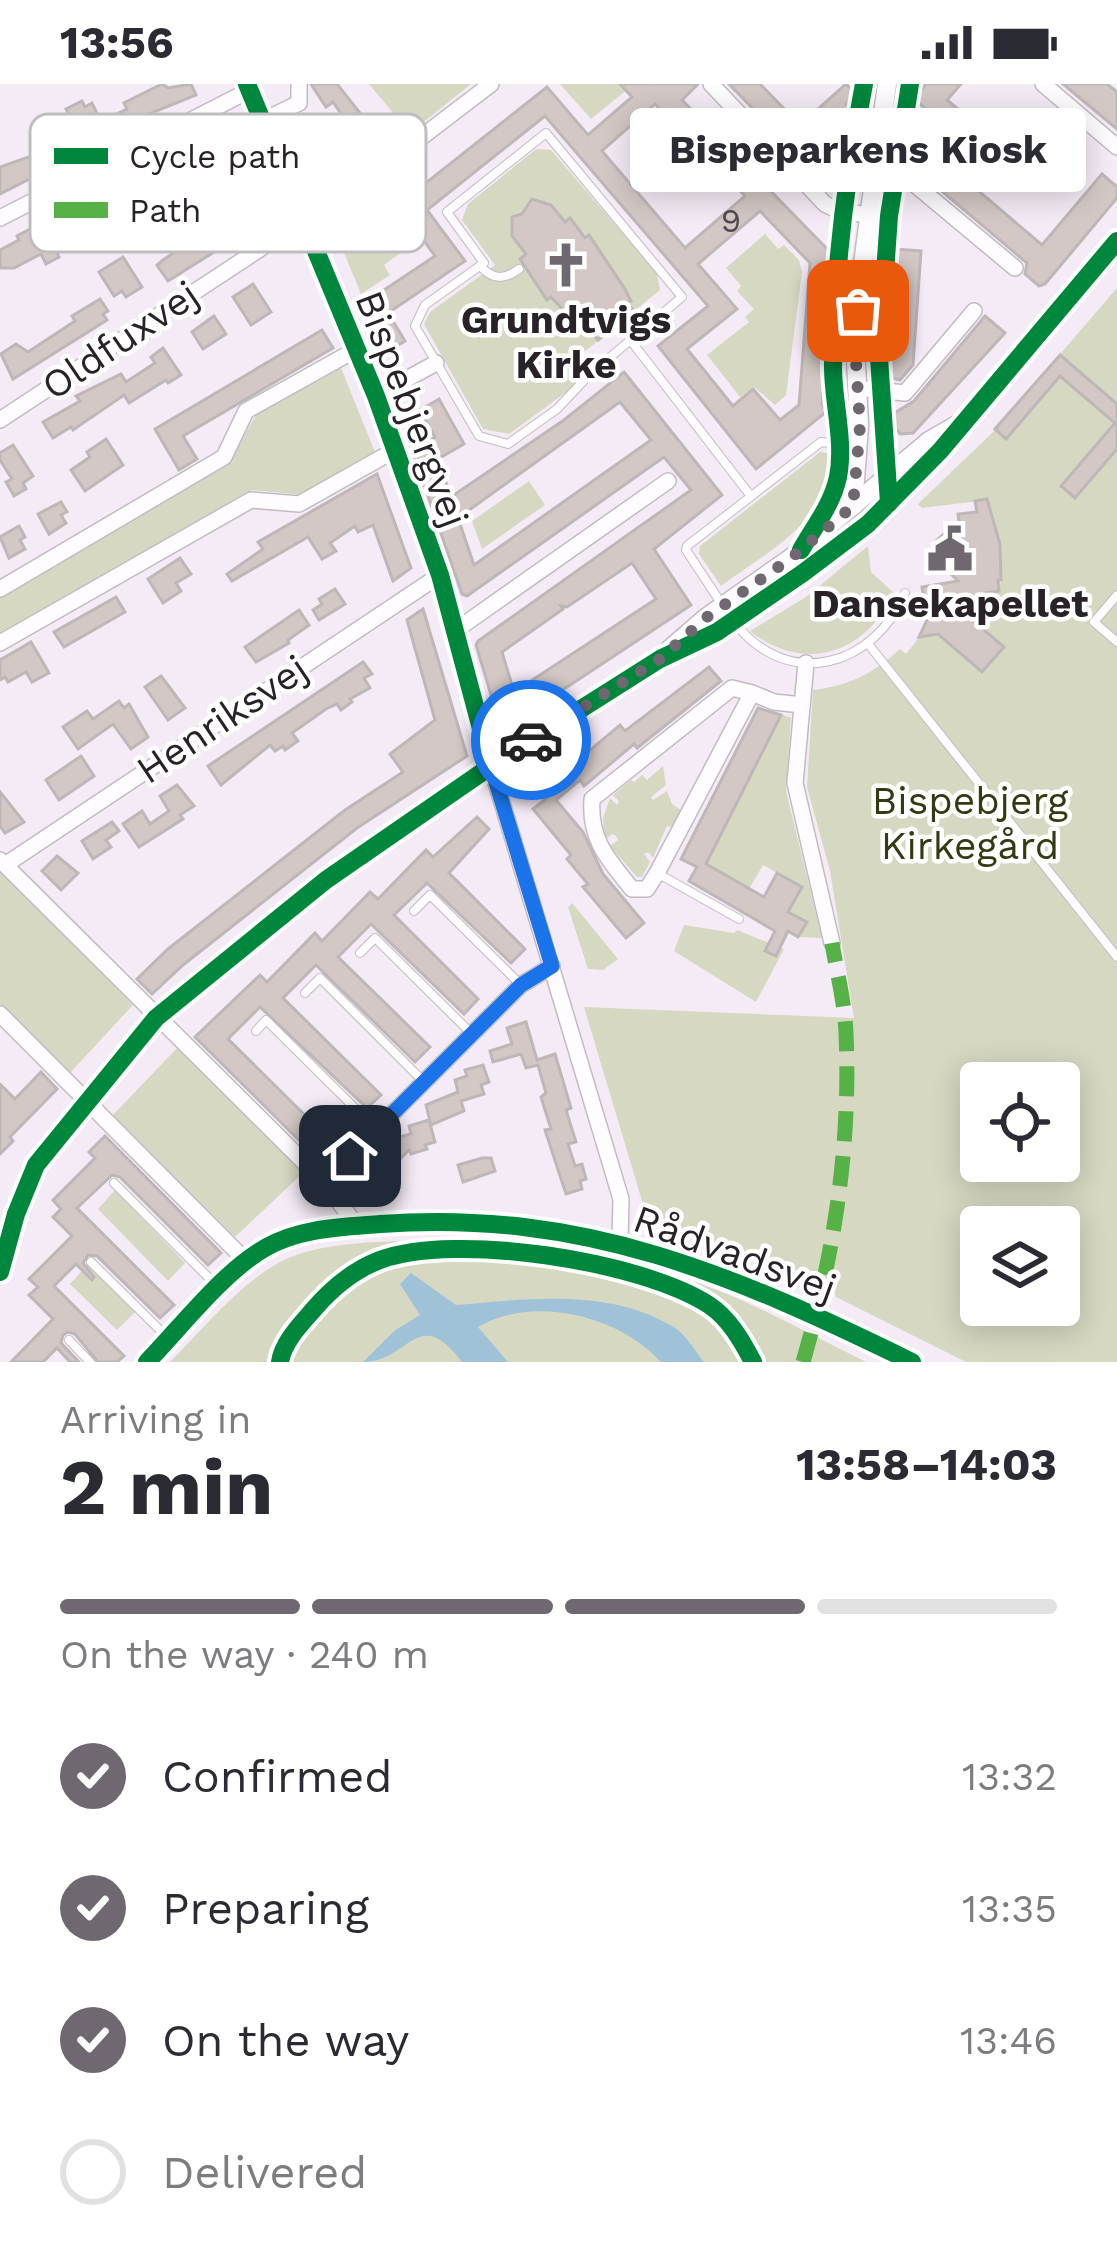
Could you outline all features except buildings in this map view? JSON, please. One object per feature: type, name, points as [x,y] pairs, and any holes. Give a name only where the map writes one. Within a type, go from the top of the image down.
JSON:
[{"type":"street","points":[[276,114],[299,103],[299,84]]},
{"type":"street","name":"Oldfuxvej","points":[[426,136],[491,84]]},
{"type":"street","points":[[711,84],[825,203],[867,215]]},
{"type":"street","points":[[853,506],[860,286],[887,84]]},
{"type":"street","points":[[1043,84],[1117,147]]},
{"type":"street","points":[[198,114],[249,87]]},
{"type":"street","points":[[874,162],[901,173],[1016,268]]},
{"type":"street","points":[[0,218],[30,202]]},
{"type":"street","points":[[1,1267],[36,1165],[156,1018],[326,880],[491,766],[728,613],[824,557],[890,503],[940,452],[1117,241]]},
{"type":"street","name":"Oldfuxvej","points":[[0,420],[256,252]]},
{"type":"street","name":"Bispebjergvej","points":[[315,252],[376,396],[440,574],[491,766]]},
{"type":"street","points":[[856,388],[904,393],[974,311]]},
{"type":"street","points":[[0,589],[224,457],[246,411],[357,349]]},
{"type":"street","points":[[376,396],[436,363]]},
{"type":"street","points":[[728,613],[929,441],[964,420]]},
{"type":"street","points":[[858,436],[880,482]]},
{"type":"street","points":[[0,644],[251,500],[299,504],[394,450]]},
{"type":"street","points":[[456,630],[668,482]]},
{"type":"street","points":[[824,557],[863,518],[880,482]]},
{"type":"street","name":"Henriksvej","points":[[3,862],[440,574]]},
{"type":"street","points":[[806,663],[795,783],[832,943]]},
{"type":"street","points":[[752,692],[657,873],[646,889],[632,890],[597,847],[590,820],[592,799],[732,688],[752,692],[774,702],[802,705]]},
{"type":"street","points":[[491,766],[621,1199],[620,1242]]},
{"type":"street","points":[[3,862],[324,1182],[357,1226]]},
{"type":"street","points":[[324,1182],[521,985],[552,966]]},
{"type":"street","points":[[0,1014],[246,1261]]},
{"type":"street","name":"Rådvadsvej","points":[[147,1362],[246,1261],[267,1246],[357,1226],[438,1220],[525,1224],[620,1242],[718,1273],[912,1362]]},
{"type":"lane","points":[[546,133],[682,297],[631,341],[557,409],[508,444],[479,436],[415,326],[424,305],[484,263],[447,212],[546,133]]},
{"type":"lane","points":[[480,266],[499,278],[519,269]]},
{"type":"lane","points":[[631,341],[750,495]]},
{"type":"lane","points":[[858,436],[821,442],[686,550],[749,641],[766,652],[806,663],[845,657],[868,645],[884,630],[905,593]]},
{"type":"lane","points":[[1117,595],[1094,622],[1117,642]]},
{"type":"lane","points":[[868,645],[1117,957]]},
{"type":"lane","points":[[657,873],[740,919]]},
{"type":"lane","points":[[414,910],[430,895],[521,985]]},
{"type":"lane","points":[[360,953],[375,938],[472,1034]]},
{"type":"lane","points":[[305,993],[320,978],[424,1082]]},
{"type":"lane","points":[[256,1031],[266,1020],[376,1130]]},
{"type":"lane","points":[[114,1183],[219,1288]]},
{"type":"lane","points":[[92,1262],[169,1339]]},
{"type":"lane","points":[[69,1340],[90,1362]]},
{"type":"green space","points":[[369,84],[471,84],[426,120],[426,114],[394,114]]},
{"type":"green space","points":[[560,84],[634,84],[591,119]]},
{"type":"green space","points":[[536,149],[551,150],[657,273],[660,290],[568,365],[580,382],[509,434],[483,429],[424,324],[430,312],[495,265],[462,220],[468,204]]},
{"type":"green space","points":[[765,234],[778,249],[784,245],[799,260],[802,272],[786,395],[775,405],[754,387],[740,397],[707,355],[749,322],[745,317],[754,309],[737,291],[741,286],[726,268]]},
{"type":"green space","points":[[344,252],[402,252],[384,265],[390,275],[361,294]]},
{"type":"green space","name":"Bispebjerg Kirkegård","points":[[1117,288],[1117,1362],[966,1362],[836,1297],[831,1282],[648,1221],[584,1007],[854,1018],[830,871],[807,787],[813,690],[860,677],[900,649],[906,654],[921,635],[937,634],[982,672],[1003,648],[972,616],[985,593],[999,591],[1001,579],[987,500],[922,508],[918,504],[992,433]]},
{"type":"green space","points":[[341,368],[375,452],[303,495],[252,490],[243,494],[0,637],[0,594],[229,462],[257,413]]},
{"type":"green space","points":[[820,452],[832,454],[829,477],[809,516],[721,586],[699,554],[700,546]]},
{"type":"green space","points":[[529,481],[545,505],[482,549],[472,521]]},
{"type":"green space","points":[[868,546],[871,572],[893,592],[868,630],[851,643],[812,654],[791,652],[750,631],[806,597]]},
{"type":"green space","points":[[781,714],[791,718],[786,791],[822,938],[798,937],[806,922],[788,912],[801,886],[763,865],[749,889],[706,864]]},
{"type":"green space","points":[[663,766],[666,785],[651,797],[667,791],[672,804],[681,810],[671,827],[667,826],[653,858],[644,854],[650,862],[642,877],[637,877],[610,846],[617,837],[613,834],[605,839],[603,818],[610,798],[617,805],[619,801],[613,795],[642,775],[647,780]]},
{"type":"green space","points":[[0,870],[133,1005],[69,1074],[0,1006]]},
{"type":"green space","points":[[572,903],[618,959],[603,970],[588,969],[568,907]]},
{"type":"green space","points":[[684,925],[737,930],[784,949],[756,1002],[674,951]]},
{"type":"green space","points":[[178,1047],[304,1172],[235,1237],[112,1116]]},
{"type":"green space","points":[[115,1190],[185,1263],[168,1281],[98,1209]]},
{"type":"green space","points":[[436,1239],[556,1250],[673,1275],[747,1303],[866,1362],[170,1362],[236,1295],[280,1262],[336,1246]]},
{"type":"green space","points":[[88,1264],[135,1312],[117,1330],[70,1284]]},
{"type":"water","points":[[411,1273],[456,1305],[566,1299],[621,1306],[677,1329],[704,1362],[661,1362],[623,1332],[549,1311],[500,1317],[478,1327],[508,1362],[462,1362],[447,1345],[423,1336],[379,1360],[363,1362],[394,1331],[420,1315],[400,1284]]},
{"type":"marked path","points":[[803,1362],[832,1241],[846,1117],[845,1023],[832,943]]},
{"type":"cycle path","points":[[247,84],[259,114]]},
{"type":"cycle path","points":[[801,550],[838,477],[833,367],[836,296],[864,84]]},
{"type":"cycle path","points":[[889,503],[879,358],[889,216],[910,84]]},
{"type":"cycle path","points":[[0,1272],[36,1165],[156,1018],[326,880],[491,766],[660,659],[717,632],[868,524],[940,451],[1117,241]]},
{"type":"cycle path","points":[[316,252],[376,396],[440,575],[491,766]]},
{"type":"cycle path","points":[[147,1362],[234,1271],[278,1241],[336,1228],[454,1222],[524,1227],[655,1255],[782,1302],[912,1362]]},
{"type":"cycle path","points":[[280,1362],[298,1327],[352,1274],[380,1260],[454,1249],[500,1250],[595,1264],[678,1289],[723,1316],[753,1362]]},
{"type":"way so far","points":[[531,740],[660,659],[707,617],[791,558],[853,506],[860,426],[858,311]]},
{"type":"place","name":"Grundtvigs Kirke","points":[[566,265]]},
{"type":"place","name":"Bispeparkens Kiosk","points":[[858,311]]},
{"type":"place","name":"Dansekapellet","points":[[950,549]]},
{"type":"route","points":[[350,1156],[521,985],[552,966],[491,766],[531,740]]}]
